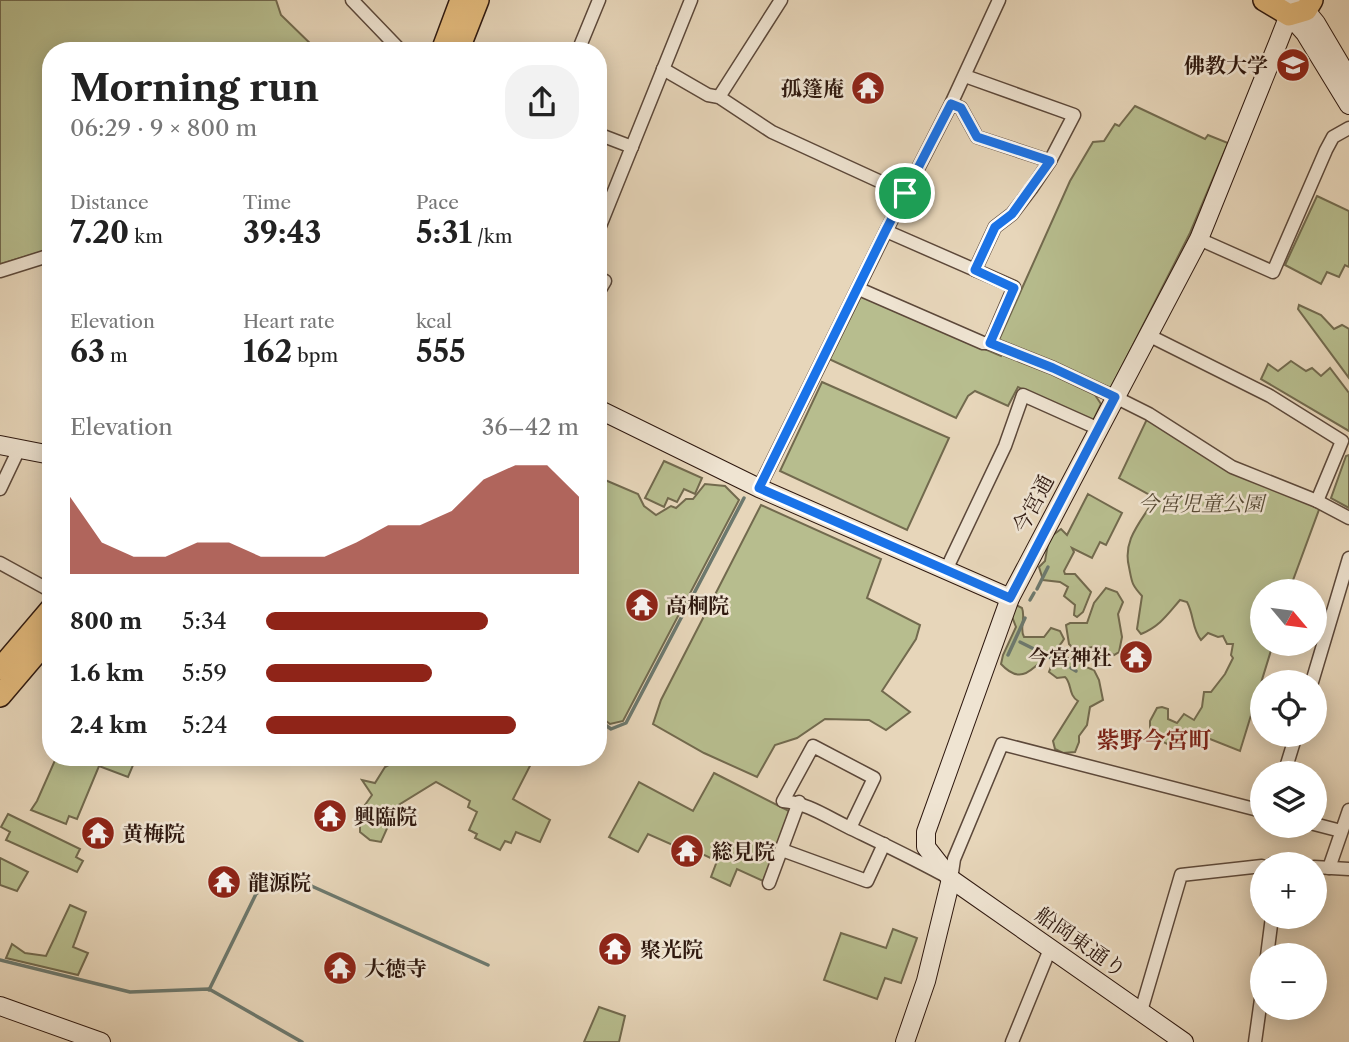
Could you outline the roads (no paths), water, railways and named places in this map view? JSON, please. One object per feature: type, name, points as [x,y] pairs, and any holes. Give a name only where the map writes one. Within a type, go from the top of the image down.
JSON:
[{"type":"main road","points":[[445,42],[461,0]]},
{"type":"main road","points":[[462,42],[478,0]]},
{"type":"main road","points":[[1264,0],[1299,5]]},
{"type":"main road","points":[[0,669],[42,620]]},
{"type":"main road","points":[[0,696],[42,646]]},
{"type":"street","points":[[352,0],[365,6],[394,42]]},
{"type":"street","points":[[582,42],[599,0]]},
{"type":"street","points":[[607,209],[691,0]]},
{"type":"street","points":[[719,97],[781,0]]},
{"type":"street","points":[[759,488],[965,76],[999,0]]},
{"type":"street","points":[[1299,5],[1349,79]]},
{"type":"street","points":[[1299,5],[1305,33],[1349,105]]},
{"type":"street","name":"今宮通","points":[[951,879],[926,847],[926,832],[1010,598],[1199,239],[1299,5]]},
{"type":"street","points":[[663,69],[708,95],[719,97],[772,132],[905,193]]},
{"type":"street","points":[[965,76],[1074,115],[1050,161],[1012,214],[995,227],[975,270]]},
{"type":"street","points":[[951,104],[961,108],[977,137],[1050,161]]},
{"type":"street","points":[[1199,239],[1273,272],[1326,150],[1333,137],[1349,128]]},
{"type":"street","points":[[607,137],[632,147]]},
{"type":"street","points":[[886,230],[1014,288],[990,343]]},
{"type":"street","points":[[0,271],[42,258]]},
{"type":"street","points":[[859,289],[983,343],[990,343],[1053,368],[1149,414],[1232,467],[1317,501],[1349,518]]},
{"type":"street","points":[[1148,335],[1270,396],[1342,441],[1317,501]]},
{"type":"street","points":[[946,570],[1004,446],[1023,396],[1099,429]]},
{"type":"street","points":[[607,413],[759,488],[1010,598]]},
{"type":"street","points":[[0,445],[42,453]]},
{"type":"street","points":[[0,489],[19,449]]},
{"type":"street","points":[[1316,670],[1349,558]]},
{"type":"street","points":[[0,563],[42,586]]},
{"type":"street","points":[[905,1042],[926,981],[954,859],[1002,744],[1250,808]]},
{"type":"street","points":[[850,828],[874,778],[813,746],[783,801],[799,802],[850,828],[884,844],[951,879]]},
{"type":"street","points":[[769,883],[799,802]]},
{"type":"street","points":[[1349,810],[1329,868],[1349,869]]},
{"type":"street","points":[[1327,827],[1341,831]]},
{"type":"street","points":[[782,850],[867,881],[884,844]]},
{"type":"street","points":[[1141,1011],[1181,875],[1250,867]]},
{"type":"street","name":"船岡東通り","points":[[951,879],[1184,1042]]},
{"type":"street","points":[[1012,1042],[1050,949]]},
{"type":"street","points":[[0,1006],[100,1042]]},
{"type":"street","points":[[1255,1042],[1258,1020]]},
{"type":"waterway","points":[[607,726],[611,729],[626,723],[744,498]]},
{"type":"waterway","points":[[1037,589],[1048,567]]},
{"type":"waterway","points":[[1030,600],[1034,593]]},
{"type":"waterway","points":[[1008,655],[1025,618]]},
{"type":"waterway","points":[[1020,642],[1046,655]]},
{"type":"waterway","points":[[1049,657],[1067,667]]},
{"type":"waterway","points":[[1071,668],[1076,671]]},
{"type":"waterway","points":[[209,990],[256,894],[270,885],[286,880],[298,880],[488,965]]},
{"type":"waterway","points":[[0,960],[130,992],[209,989],[302,1042]]},
{"type":"place","name":"佛教大学","points":[[1293,65]]},
{"type":"place","name":"孤篷庵","points":[[868,88]]},
{"type":"place","name":"高桐院","points":[[642,605]]},
{"type":"place","name":"今宮神社","points":[[1136,657]]},
{"type":"place","name":"興臨院","points":[[330,816]]},
{"type":"place","name":"黄梅院","points":[[98,833]]},
{"type":"place","name":"総見院","points":[[687,851]]},
{"type":"place","name":"龍源院","points":[[224,882]]},
{"type":"place","name":"聚光院","points":[[615,949]]},
{"type":"place","name":"大徳寺","points":[[340,968]]},
{"type":"district","name":"紫野今宮町","points":[[1154,740]]},
{"type":"park label","name":"今宮児童公園","points":[[1201,503]]}]
